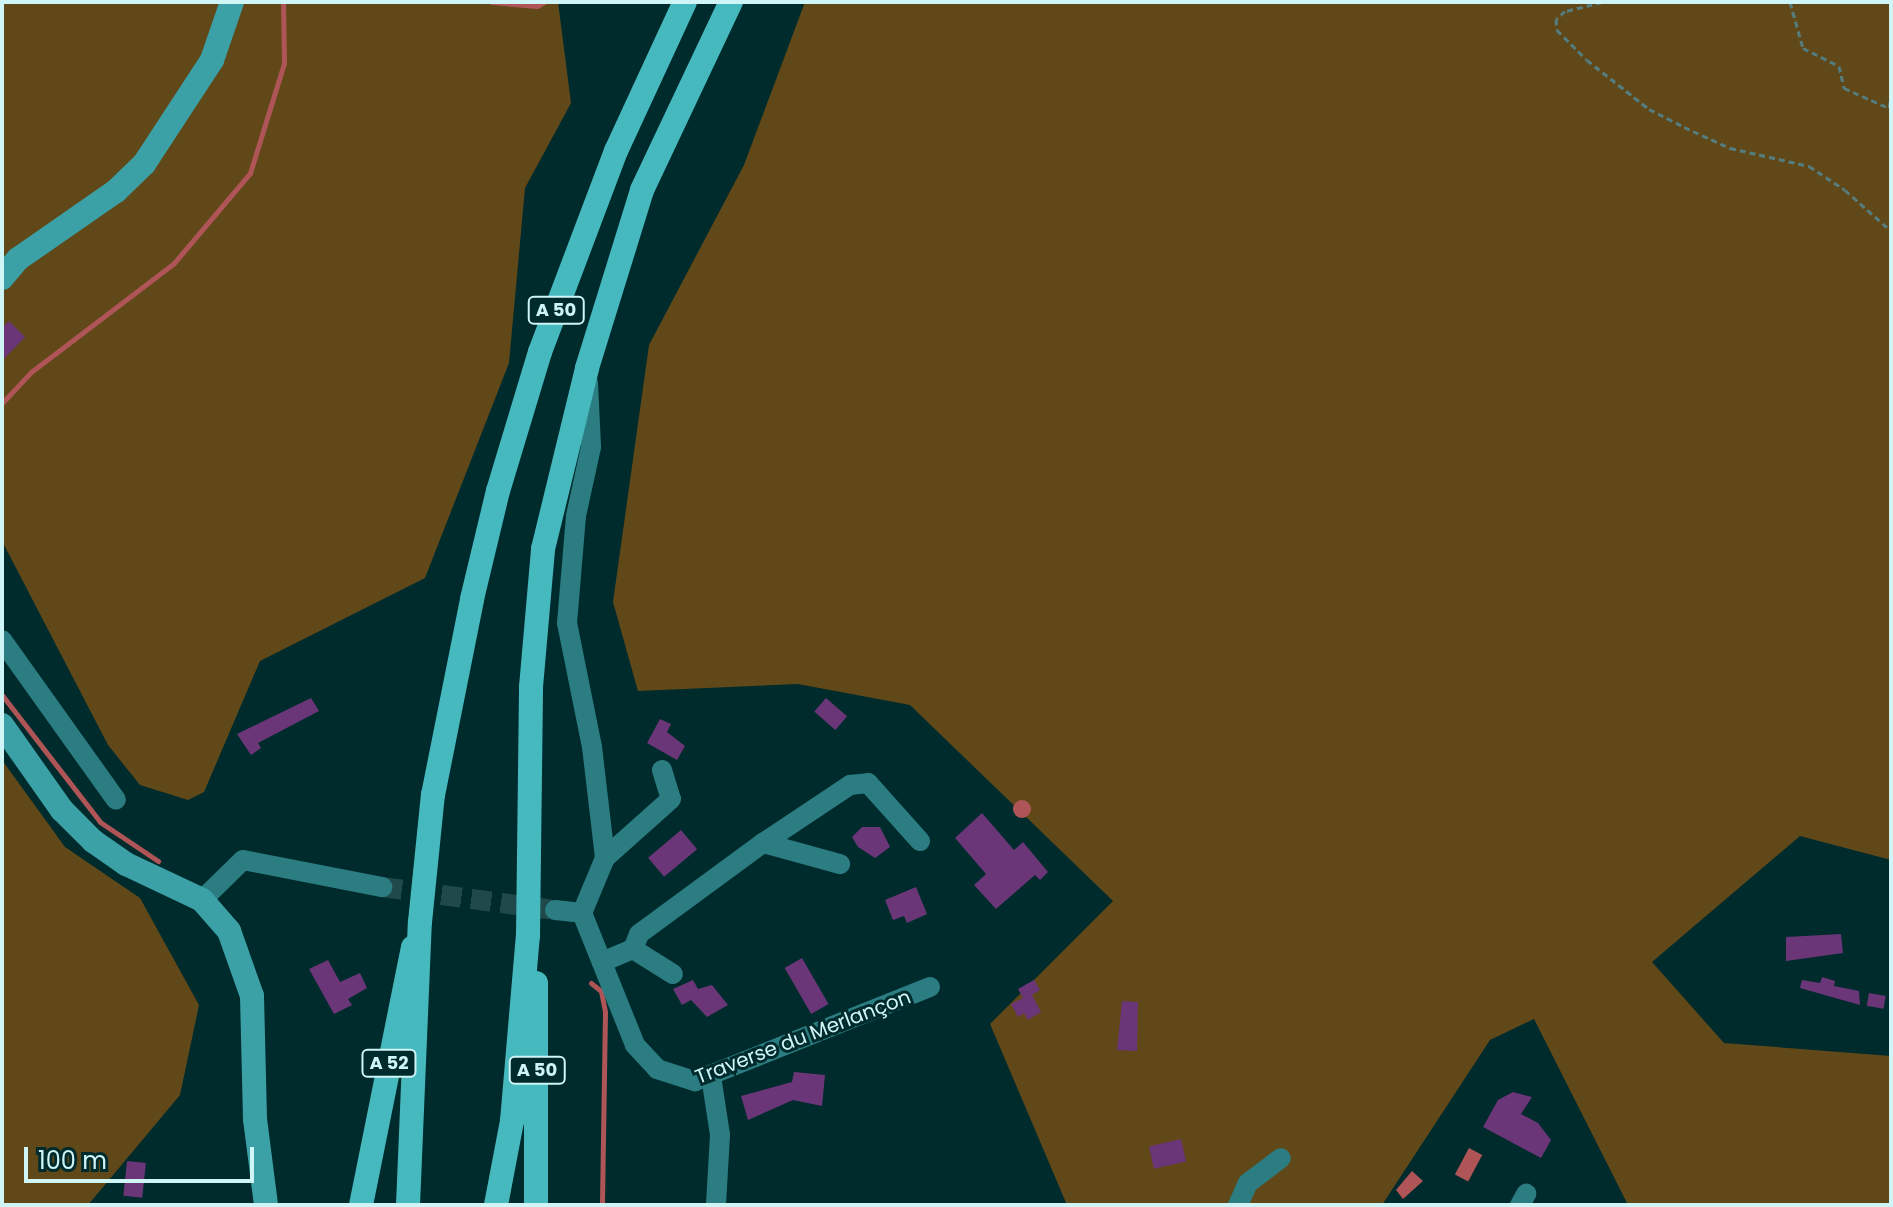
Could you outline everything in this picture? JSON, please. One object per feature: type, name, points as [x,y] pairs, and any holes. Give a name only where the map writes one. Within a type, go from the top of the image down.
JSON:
[{"type":"highway","name":"A 50","points":[[408,1205],[420,922],[433,795],[502,477],[540,352],[616,151],[685,2]]},
{"type":"highway","name":"A 50","points":[[536,1205],[536,984],[528,936],[531,687],[543,549],[587,368],[642,190],[731,2]]},
{"type":"highway","name":"A 52","points":[[361,1205],[420,922]]},
{"type":"highway","points":[[496,1205],[512,1121],[528,936]]},
{"type":"main road","points":[[2,278],[18,259],[116,191],[144,164],[212,60],[232,2]]},
{"type":"main road","points":[[2,725],[62,810],[93,841],[126,864],[202,900],[229,931],[252,996],[255,1119],[266,1205]]},
{"type":"street","points":[[587,368],[591,447],[576,516],[567,623],[592,747],[605,858]]},
{"type":"street","points":[[2,640],[116,800]]},
{"type":"street","points":[[555,910],[582,913],[589,885],[605,858],[671,799],[662,770]]},
{"type":"street","points":[[602,962],[633,949],[639,934],[763,843],[850,785],[868,783],[920,841]]},
{"type":"street","points":[[763,843],[840,864]]},
{"type":"street","points":[[202,900],[243,860],[382,887]]},
{"type":"street","name":"Traverse du Merlançon","points":[[582,913],[647,1060],[681,1081],[711,1076],[930,987]]},
{"type":"street","points":[[633,949],[673,974]]},
{"type":"street","points":[[711,1076],[720,1135],[716,1205]]},
{"type":"street","points":[[1238,1205],[1248,1183],[1281,1158]]},
{"type":"path","points":[[1602,2],[1565,11],[1556,19],[1557,30],[1587,60],[1649,109],[1684,127],[1730,148],[1809,166],[1845,190],[1891,231]]},
{"type":"path","points":[[1790,2],[1803,48],[1839,66],[1844,88],[1889,108],[1891,97]]},
{"type":"shaded area","points":[[2,2],[558,2],[571,103],[525,188],[509,363],[425,578],[260,661],[204,792],[188,800],[140,785],[108,745],[2,541]]},
{"type":"shaded area","points":[[805,2],[1891,2],[1891,860],[1800,836],[1652,962],[1724,1043],[1891,1056],[1891,1205],[1628,1205],[1534,1019],[1490,1040],[1382,1205],[1067,1205],[990,1024],[1113,901],[910,705],[798,684],[638,691],[613,602],[649,345],[744,165]]},
{"type":"shaded area","points":[[2,760],[65,847],[140,898],[199,1005],[180,1095],[88,1205],[2,1205]]},
{"type":"shaded area","points":[[1022,800],[1031,809],[1022,818],[1013,809]]},
{"type":"shaded area","points":[[1469,1148],[1482,1155],[1468,1182],[1455,1174]]},
{"type":"shaded area","points":[[1412,1171],[1423,1181],[1403,1199],[1396,1190]]},
{"type":"building","points":[[9,321],[25,337],[2,361],[2,328]]},
{"type":"building","points":[[311,698],[319,711],[258,743],[261,748],[251,755],[237,734]]},
{"type":"building","points":[[826,698],[847,716],[835,730],[814,712]]},
{"type":"building","points":[[660,719],[671,724],[667,732],[685,746],[677,760],[647,743]]},
{"type":"building","points":[[982,813],[1014,850],[1023,842],[1048,872],[1040,880],[1035,875],[996,909],[974,885],[986,874],[955,838]]},
{"type":"building","points":[[862,827],[880,827],[890,847],[875,858],[858,847],[852,837]]},
{"type":"building","points":[[681,830],[697,849],[664,877],[648,858]]},
{"type":"building","points":[[916,887],[927,914],[907,923],[904,916],[893,920],[885,900]]},
{"type":"building","points":[[1841,934],[1843,953],[1786,961],[1786,937]]},
{"type":"building","points":[[802,958],[828,1004],[811,1014],[785,968]]},
{"type":"building","points":[[328,960],[340,982],[360,973],[367,988],[348,999],[352,1005],[334,1014],[309,969]]},
{"type":"building","points":[[1822,977],[1835,981],[1834,986],[1859,991],[1860,1005],[1800,988],[1802,980],[1820,983]]},
{"type":"building","points":[[693,980],[698,989],[712,985],[728,1005],[707,1017],[691,1000],[682,1005],[673,989]]},
{"type":"building","points":[[1034,980],[1040,990],[1032,995],[1041,1012],[1028,1020],[1024,1013],[1018,1017],[1011,1004],[1023,998],[1018,989]]},
{"type":"building","points":[[1869,993],[1886,996],[1883,1009],[1867,1006]]},
{"type":"building","points":[[1122,1001],[1138,1002],[1137,1051],[1117,1050]]},
{"type":"building","points":[[794,1072],[825,1075],[822,1106],[793,1100],[748,1120],[741,1096],[792,1082]]},
{"type":"building","points":[[1513,1092],[1532,1097],[1521,1114],[1538,1123],[1551,1140],[1541,1158],[1483,1127],[1498,1100]]},
{"type":"building","points":[[1181,1139],[1186,1161],[1154,1169],[1149,1146]]},
{"type":"building","points":[[127,1161],[146,1163],[142,1198],[123,1196]]},
{"type":"waterway","points":[[2,403],[31,372],[174,263],[250,173],[284,63],[283,2]]},
{"type":"waterway","points":[[492,2],[537,6],[544,2]]},
{"type":"waterway","points":[[2,695],[100,822],[158,861]]},
{"type":"waterway","points":[[591,983],[601,991],[605,1012],[602,1205]]},
{"type":"tunnel","points":[[382,887],[555,910]]}]
